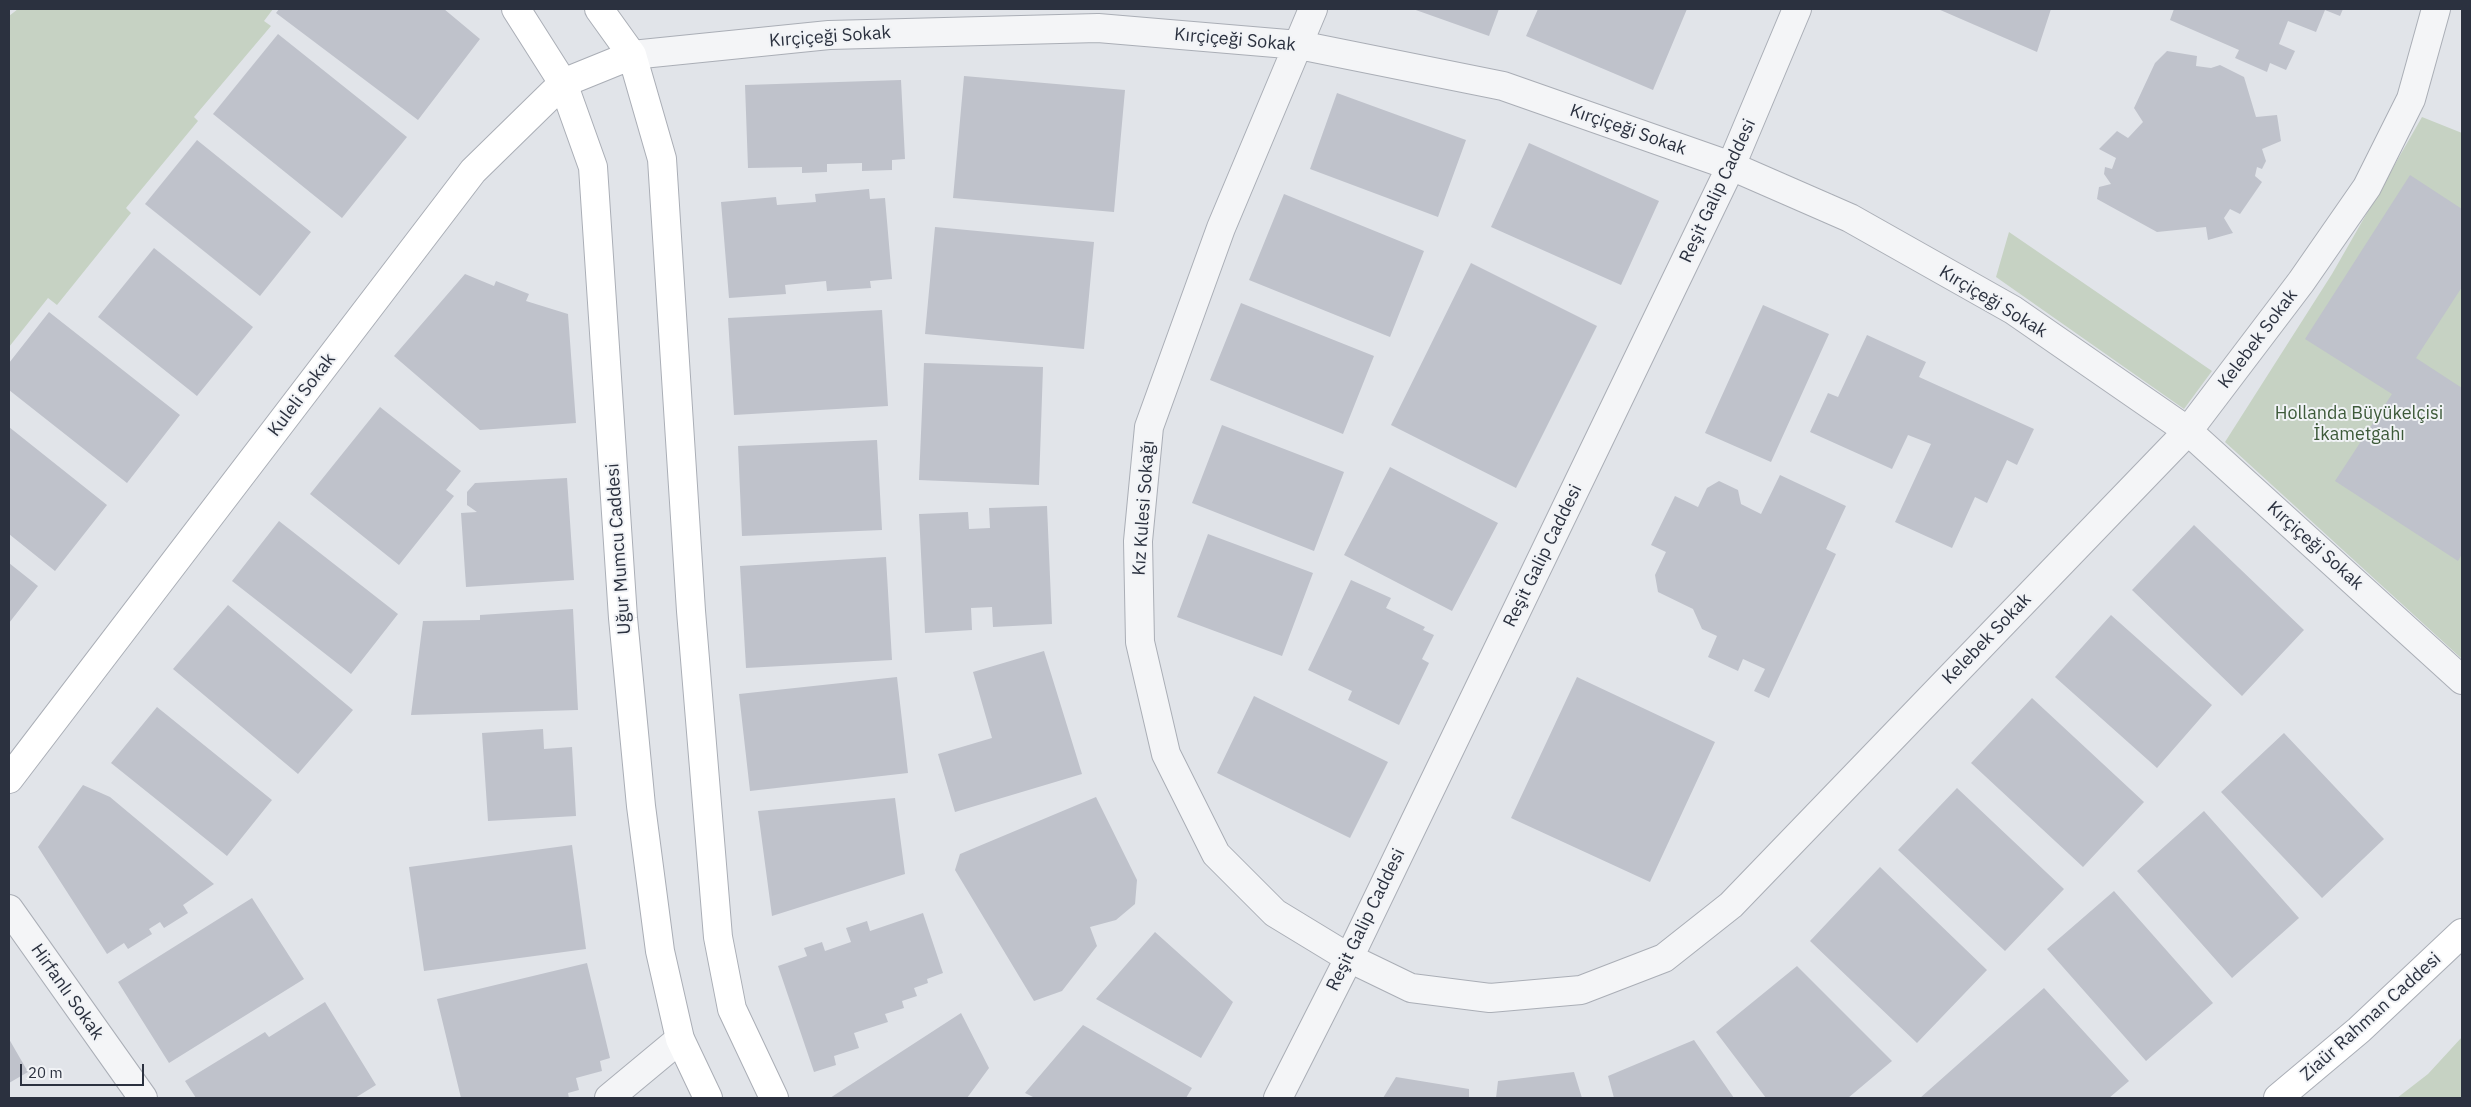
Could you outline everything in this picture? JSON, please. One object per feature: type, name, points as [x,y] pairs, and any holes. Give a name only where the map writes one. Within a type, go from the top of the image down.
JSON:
[{"type":"main road","name":"Uğur Mumcu Caddesi","points":[[516,9],[563,83],[593,167],[623,618],[641,806],[660,951],[680,1039],[708,1098]]},
{"type":"main road","points":[[599,9],[632,55],[662,159],[691,611],[718,937],[732,1009],[774,1098]]},
{"type":"main road","name":"Kuleli Sokak","points":[[9,779],[473,171],[563,83],[632,55]]},
{"type":"main road","name":"Ziaür Rahman Caddesi","points":[[2278,1098],[2359,1030],[2462,934]]},
{"type":"street","name":"Kız Kulesi Sokağı","points":[[1313,9],[1221,228],[1149,427],[1138,541],[1140,642],[1166,754],[1216,854],[1275,913],[1349,958]]},
{"type":"street","name":"Reşit Galip Caddesi","points":[[1278,1098],[1349,958],[1731,166],[1798,9]]},
{"type":"street","name":"Kelebek Sokak","points":[[1349,958],[1411,988],[1490,998],[1581,990],[1664,958],[1732,905],[2188,431],[2301,282],[2367,187],[2411,99],[2436,9]]},
{"type":"street","name":"Kırçiçeği Sokak","points":[[632,55],[829,35],[1098,28],[1299,45],[1503,86],[1731,166],[1850,218],[2012,310],[2188,431],[2462,680]]},
{"type":"street","name":"Hirfanlı Sokak","points":[[9,909],[143,1098]]},
{"type":"street","points":[[610,1098],[680,1039]]},
{"type":"green space","points":[[18,9],[273,9],[264,21],[271,26],[194,117],[198,121],[126,208],[131,213],[57,305],[48,298],[9,347],[9,16]]},
{"type":"green space","name":"Hollanda Büyükelçisi İkametgahı","points":[[2422,117],[2462,133],[2462,659],[2225,442],[2332,274]]},
{"type":"green space","points":[[2009,232],[2212,371],[2184,409],[1996,277]]},
{"type":"green space","points":[[2462,1037],[2462,1098],[2397,1098],[2428,1074]]},
{"type":"building","points":[[279,9],[444,9],[480,39],[418,120],[276,13]]},
{"type":"building","points":[[1413,9],[1499,9],[1489,36]]},
{"type":"building","points":[[1538,9],[1687,9],[1653,90],[1526,36]]},
{"type":"building","points":[[1938,9],[2051,9],[2037,52]]},
{"type":"building","points":[[2174,9],[2343,9],[2340,16],[2325,10],[2316,32],[2288,21],[2279,44],[2295,51],[2286,70],[2270,63],[2267,72],[2235,58],[2239,50],[2170,20]]},
{"type":"building","points":[[278,34],[407,137],[342,218],[213,114]]},
{"type":"building","points":[[2167,51],[2197,56],[2196,66],[2211,68],[2220,65],[2244,77],[2256,117],[2277,115],[2281,141],[2262,149],[2266,161],[2262,169],[2257,167],[2255,176],[2262,182],[2240,214],[2230,209],[2224,218],[2233,233],[2208,240],[2206,227],[2157,232],[2097,199],[2099,187],[2111,184],[2104,174],[2105,167],[2112,169],[2116,158],[2099,149],[2117,131],[2128,138],[2143,122],[2134,108],[2155,63]]},
{"type":"building","points":[[964,76],[1125,90],[1114,212],[953,198]]},
{"type":"building","points":[[901,80],[905,159],[892,160],[892,170],[862,171],[862,163],[827,164],[827,172],[802,173],[802,167],[748,168],[745,85]]},
{"type":"building","points":[[1337,93],[1466,140],[1438,217],[1310,169]]},
{"type":"building","points":[[197,140],[311,232],[260,296],[145,204]]},
{"type":"building","points":[[1529,143],[1659,201],[1621,285],[1491,227]]},
{"type":"building","points":[[2410,175],[2462,209],[2462,287],[2416,358],[2462,388],[2462,554],[2458,561],[2335,481],[2392,394],[2305,339]]},
{"type":"building","points":[[869,189],[870,199],[885,198],[892,279],[870,281],[871,288],[827,291],[826,281],[785,285],[786,294],[729,298],[721,202],[776,197],[777,205],[816,202],[815,194]]},
{"type":"building","points":[[1284,194],[1424,251],[1390,337],[1249,280]]},
{"type":"building","points":[[935,227],[1094,242],[1084,349],[925,334]]},
{"type":"building","points":[[154,248],[253,327],[197,396],[98,317]]},
{"type":"building","points":[[1471,263],[1597,326],[1516,488],[1391,425]]},
{"type":"building","points":[[465,274],[494,286],[496,281],[529,294],[526,301],[568,314],[576,423],[480,430],[394,356]]},
{"type":"building","points":[[1241,303],[1374,356],[1343,434],[1210,380]]},
{"type":"building","points":[[1763,305],[1829,334],[1771,462],[1705,433]]},
{"type":"building","points":[[882,310],[888,406],[734,415],[728,318]]},
{"type":"building","points":[[49,312],[180,415],[127,483],[9,390],[9,363]]},
{"type":"building","points":[[1867,335],[1926,362],[1919,377],[2034,429],[2017,465],[2007,460],[1987,503],[1975,497],[1952,548],[1895,522],[1931,444],[1908,435],[1892,469],[1810,432],[1828,393],[1838,397]]},
{"type":"building","points":[[924,363],[1043,367],[1039,485],[919,480]]},
{"type":"building","points":[[380,407],[461,471],[446,490],[454,496],[399,565],[310,494]]},
{"type":"building","points":[[1222,425],[1344,472],[1314,551],[1192,503]]},
{"type":"building","points":[[9,427],[107,505],[55,571],[9,534]]},
{"type":"building","points":[[877,440],[882,530],[742,536],[738,446]]},
{"type":"building","points":[[1390,467],[1498,523],[1452,611],[1344,555]]},
{"type":"building","points":[[1780,475],[1846,506],[1826,549],[1836,554],[1769,698],[1754,691],[1765,669],[1743,659],[1738,671],[1708,657],[1717,636],[1702,629],[1693,609],[1658,592],[1655,575],[1666,552],[1651,545],[1675,496],[1698,507],[1707,488],[1719,481],[1738,490],[1741,504],[1761,514]]},
{"type":"building","points":[[567,478],[574,580],[466,587],[461,513],[477,512],[467,505],[467,492],[475,483]]},
{"type":"building","points":[[1047,506],[1052,624],[993,627],[992,607],[971,608],[972,630],[925,633],[919,514],[968,512],[969,529],[990,528],[989,508]]},
{"type":"building","points":[[279,521],[398,614],[351,674],[232,581]]},
{"type":"building","points":[[2194,525],[2304,630],[2242,696],[2132,590]]},
{"type":"building","points":[[1208,534],[1313,573],[1282,656],[1177,617]]},
{"type":"building","points":[[886,557],[892,660],[746,668],[740,566]]},
{"type":"building","points":[[9,563],[38,586],[9,623]]},
{"type":"building","points":[[1351,580],[1391,598],[1386,608],[1425,627],[1423,630],[1434,635],[1422,659],[1429,663],[1399,725],[1348,700],[1352,691],[1308,670]]},
{"type":"building","points":[[228,605],[353,710],[298,774],[173,669]]},
{"type":"building","points":[[573,609],[578,710],[411,715],[423,621],[480,620],[480,615]]},
{"type":"building","points":[[2111,615],[2212,705],[2157,768],[2055,677]]},
{"type":"building","points":[[1044,651],[1082,774],[955,812],[938,754],[992,738],[973,672]]},
{"type":"building","points":[[897,677],[908,773],[750,791],[739,694]]},
{"type":"building","points":[[1577,677],[1715,742],[1650,882],[1511,818]]},
{"type":"building","points":[[1254,696],[1388,762],[1350,838],[1217,773]]},
{"type":"building","points":[[2032,698],[2144,802],[2083,867],[1971,763]]},
{"type":"building","points":[[157,707],[272,800],[227,856],[111,763]]},
{"type":"building","points":[[543,729],[544,749],[572,747],[576,816],[488,821],[482,733]]},
{"type":"building","points":[[2284,733],[2384,839],[2322,898],[2221,792]]},
{"type":"building","points":[[83,785],[110,797],[214,884],[183,905],[188,913],[164,928],[160,922],[149,929],[152,934],[128,949],[124,943],[107,954],[38,847]]},
{"type":"building","points":[[1957,788],[2064,889],[2005,951],[1898,850]]},
{"type":"building","points":[[1096,797],[1137,880],[1135,904],[1116,920],[1090,927],[1097,946],[1062,991],[1034,1001],[955,870],[960,854]]},
{"type":"building","points":[[895,798],[905,874],[772,916],[758,811]]},
{"type":"building","points":[[2204,811],[2299,918],[2232,978],[2137,871]]},
{"type":"building","points":[[572,845],[586,949],[424,971],[409,867]]},
{"type":"building","points":[[1880,867],[1987,970],[1917,1043],[1810,941]]},
{"type":"building","points":[[2114,891],[2213,1003],[2146,1061],[2047,949]]},
{"type":"building","points":[[252,898],[304,979],[169,1063],[118,982]]},
{"type":"building","points":[[923,913],[943,973],[927,979],[928,983],[914,988],[917,996],[902,1001],[904,1008],[885,1014],[888,1022],[854,1033],[859,1048],[834,1056],[836,1065],[814,1072],[778,966],[807,956],[804,948],[822,942],[825,951],[851,942],[846,928],[867,921],[870,931]]},
{"type":"building","points":[[1155,932],[1233,1002],[1201,1058],[1096,999]]},
{"type":"building","points":[[587,963],[610,1058],[600,1061],[602,1071],[576,1078],[579,1090],[568,1093],[569,1098],[461,1098],[437,999]]},
{"type":"building","points":[[1797,966],[1892,1061],[1848,1098],[1766,1098],[1716,1032]]},
{"type":"building","points":[[2044,988],[2129,1081],[2109,1098],[1920,1098]]},
{"type":"building","points":[[325,1002],[376,1085],[355,1098],[196,1098],[185,1081],[265,1032],[269,1037]]},
{"type":"building","points":[[961,1013],[989,1068],[967,1098],[830,1098]]},
{"type":"building","points":[[1083,1025],[1192,1088],[1186,1098],[1035,1098],[1025,1093]]},
{"type":"building","points":[[9,1039],[28,1072],[9,1083]]},
{"type":"building","points":[[1694,1040],[1734,1098],[1614,1098],[1608,1076]]},
{"type":"building","points":[[1574,1072],[1582,1098],[1496,1098],[1498,1081]]},
{"type":"building","points":[[1396,1077],[1469,1089],[1469,1098],[1383,1098]]}]
